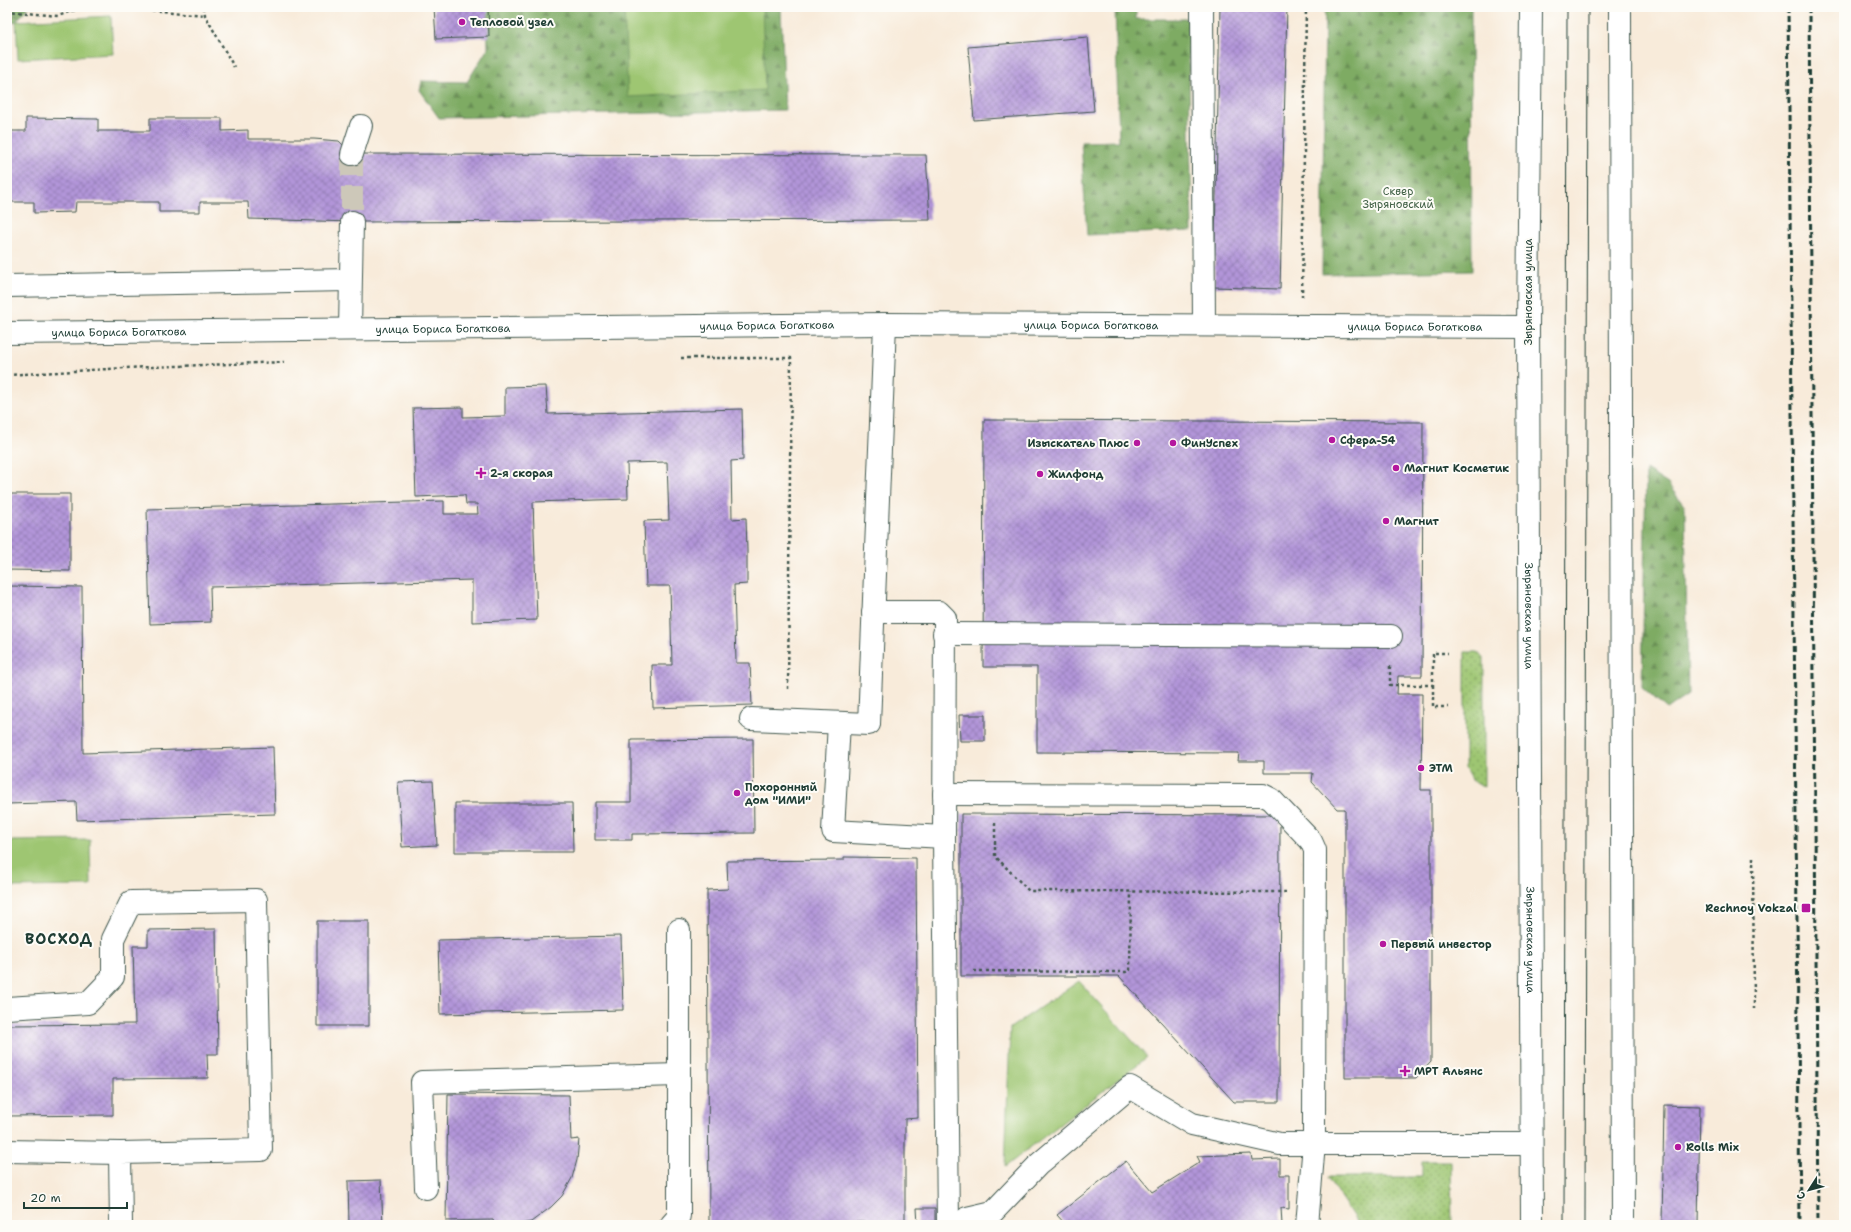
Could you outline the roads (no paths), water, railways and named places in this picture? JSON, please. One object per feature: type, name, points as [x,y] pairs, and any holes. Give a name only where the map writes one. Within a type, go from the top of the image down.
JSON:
[{"type":"main road","points":[[1202,7],[1204,324]]},
{"type":"main road","name":"Зыряновская улица","points":[[1531,7],[1528,327],[1532,1225]]},
{"type":"main road","points":[[1620,7],[1623,1225]]},
{"type":"main road","points":[[352,154],[361,126]]},
{"type":"main road","points":[[350,329],[352,222]]},
{"type":"main road","points":[[7,286],[350,280]]},
{"type":"main road","points":[[750,719],[869,724],[885,324]]},
{"type":"main road","name":"улица Бориса Богаткова","points":[[7,333],[885,324],[1204,324],[1528,327]]},
{"type":"main road","points":[[874,612],[939,612],[945,618],[944,837],[948,1225]]},
{"type":"main road","points":[[944,634],[1391,636]]},
{"type":"main road","points":[[839,723],[833,831],[944,837]]},
{"type":"main road","points":[[944,794],[1263,795],[1271,800],[1311,841],[1315,850],[1314,1144],[1308,1225]]},
{"type":"main road","points":[[7,1008],[88,1003],[113,977],[113,939],[131,902],[256,900],[261,1150],[120,1153],[7,1151]]},
{"type":"main road","points":[[671,1225],[679,1216],[679,930]]},
{"type":"main road","points":[[426,1188],[422,1082],[679,1075]]},
{"type":"main road","points":[[960,1225],[968,1218],[993,1212],[1039,1164],[1130,1087],[1192,1124],[1280,1144],[1531,1144]]},
{"type":"main road","points":[[120,1153],[121,1225]]},
{"type":"tunnel","points":[[352,154],[352,222]]},
{"type":"tram line","points":[[1564,1225],[1567,7]]},
{"type":"tram line","points":[[1585,1225],[1588,7]]},
{"type":"railway","points":[[1788,7],[1800,1225]]},
{"type":"railway","points":[[1809,7],[1818,1225]]},
{"type":"place","name":"Тепловой узел","points":[[462,22]]},
{"type":"place","name":"Сфера-54","points":[[1332,440]]},
{"type":"place","name":"Изыскатель Плюс","points":[[1137,443]]},
{"type":"place","name":"ФинУспех","points":[[1173,443]]},
{"type":"place","name":"Магнит Косметик","points":[[1396,468]]},
{"type":"place","name":"2-я скорая","points":[[481,473]]},
{"type":"place","name":"Жилфонд","points":[[1040,474]]},
{"type":"place","name":"Магнит","points":[[1386,521]]},
{"type":"place","name":"ЭТМ","points":[[1421,768]]},
{"type":"place","name":"Похоронный дом \"ИМИ\"","points":[[737,793]]},
{"type":"place","name":"Rechnoy Vokzal","points":[[1806,908]]},
{"type":"place","name":"Первый инвестор","points":[[1383,944]]},
{"type":"place","name":"МРТ Альянс","points":[[1405,1071]]},
{"type":"place","name":"Rolls Mix","points":[[1678,1147]]},
{"type":"district","name":"ВОСХОД","points":[[59,939]]},
{"type":"park label","name":"Cквер Зыряновский","points":[[1398,197]]}]
